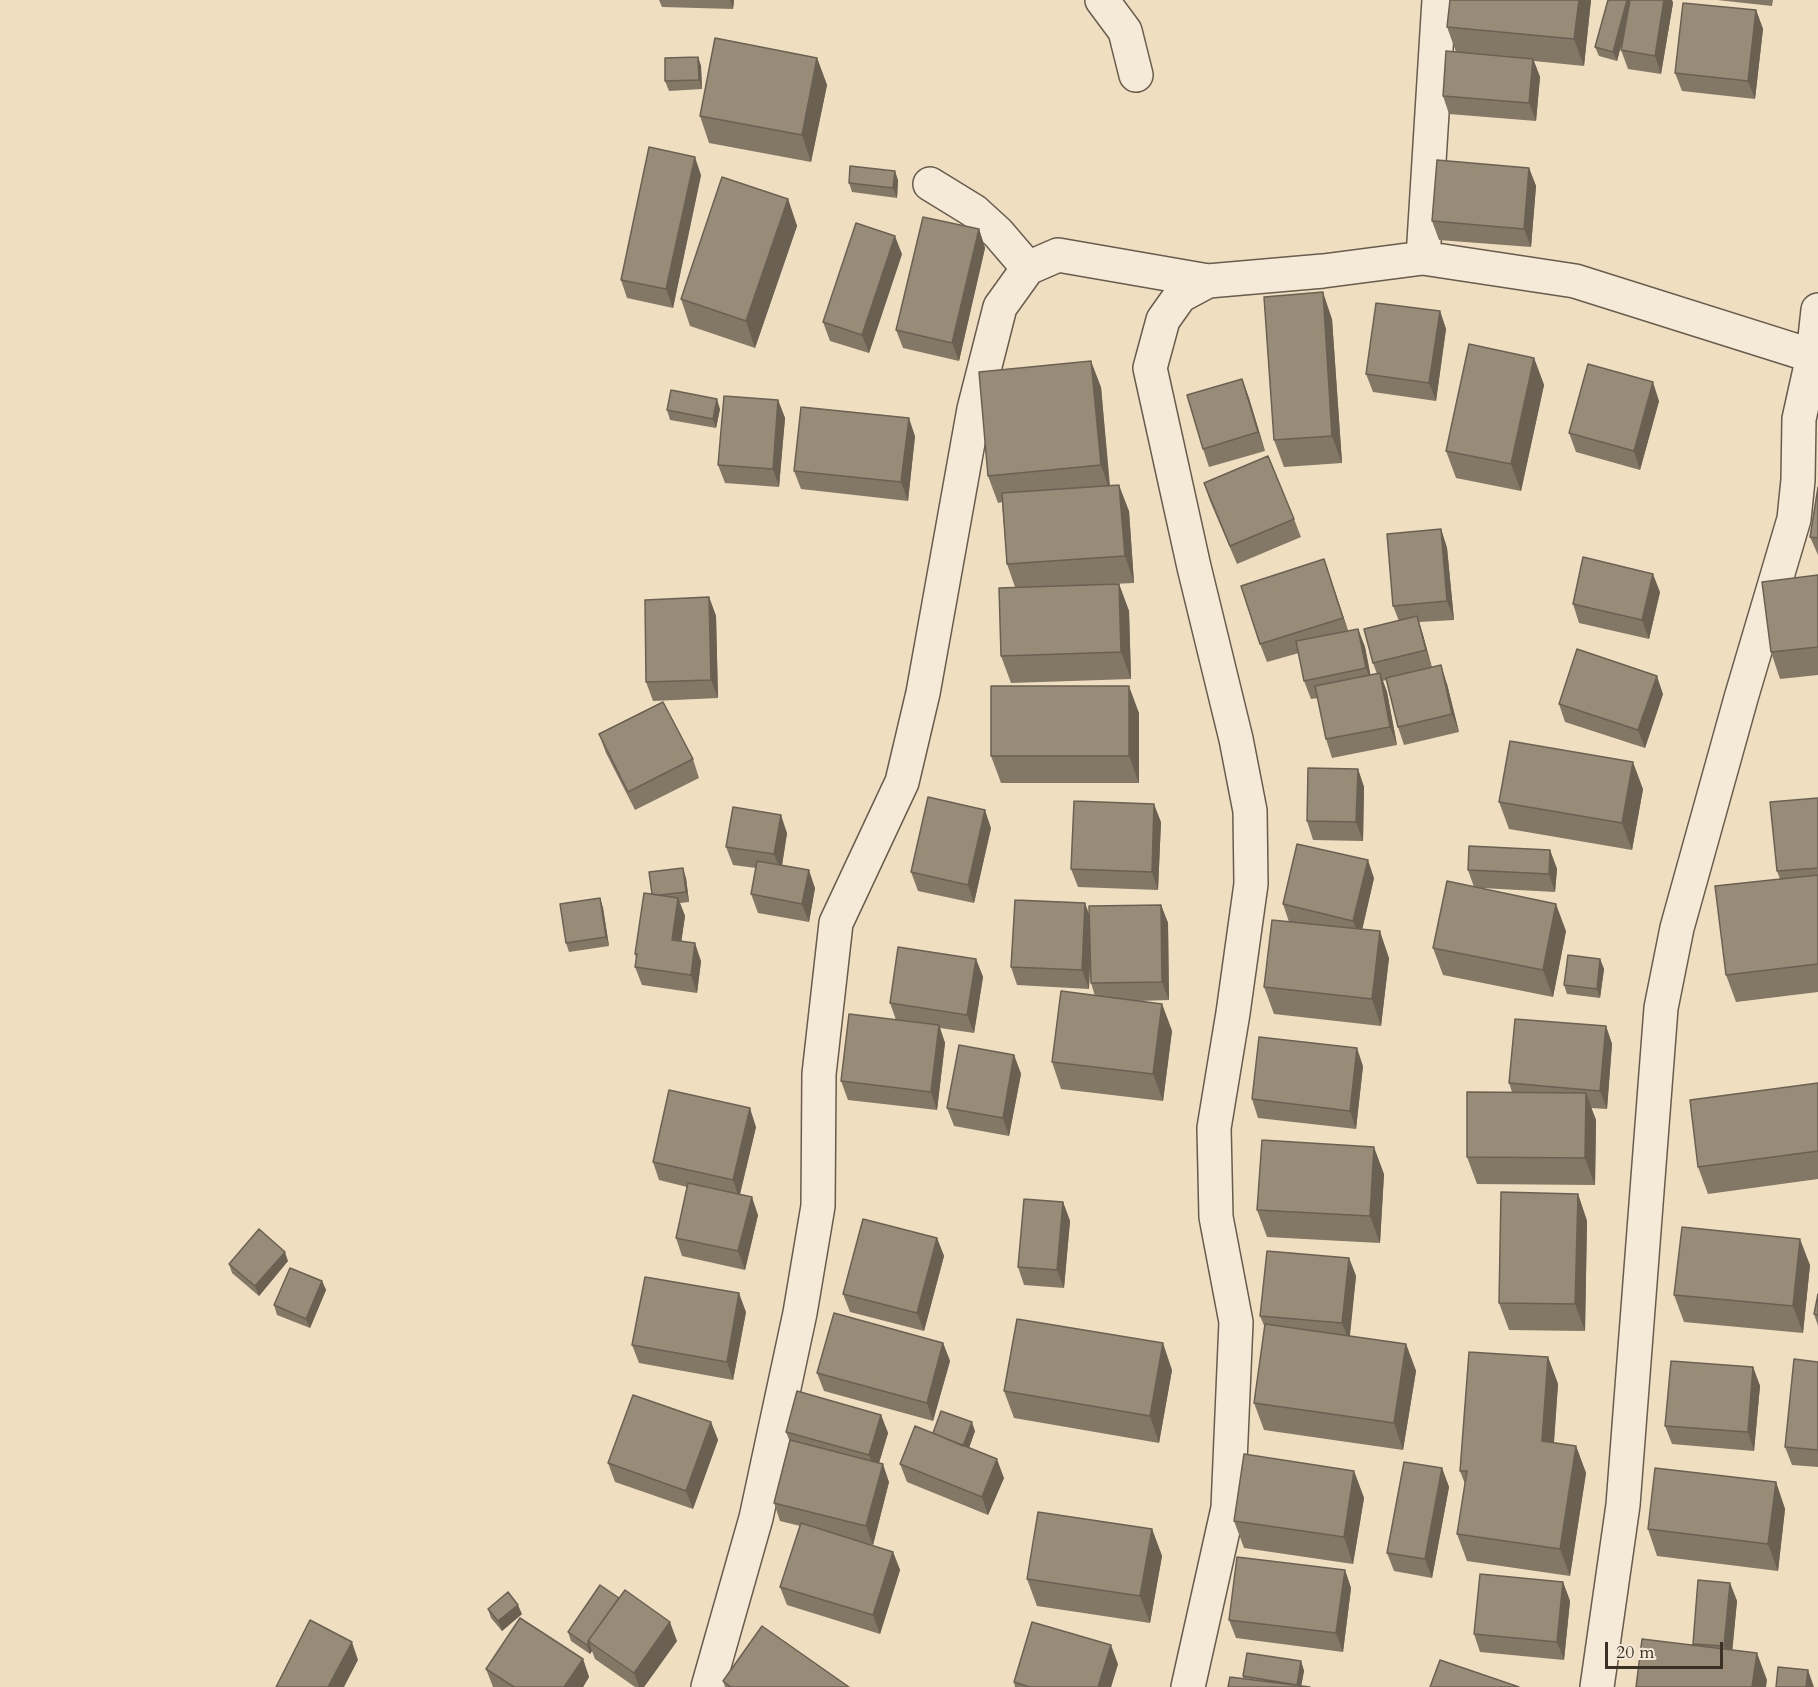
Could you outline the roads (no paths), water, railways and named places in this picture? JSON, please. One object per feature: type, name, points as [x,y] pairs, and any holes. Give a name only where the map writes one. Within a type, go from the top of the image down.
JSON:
[{"type":"street","points":[[1102,0],[1125,31],[1136,75]]},
{"type":"street","points":[[1423,258],[1439,0]]},
{"type":"street","points":[[930,184],[974,211],[998,233],[1028,268]]},
{"type":"street","points":[[708,1687],[756,1518],[804,1291],[818,1206],[819,1074],[836,923],[902,782],[923,693],[974,409],[1000,307],[1028,268],[1058,255],[1208,280],[1323,271],[1423,258],[1575,281],[1816,357]]},
{"type":"street","points":[[1188,1687],[1228,1508],[1236,1322],[1216,1217],[1214,1128],[1251,884],[1250,811],[1236,739],[1194,567],[1150,368],[1163,320],[1180,296],[1208,280]]},
{"type":"street","points":[[1597,1687],[1623,1505],[1661,1008],[1677,928],[1794,519],[1799,419],[1816,357],[1818,310]]}]
